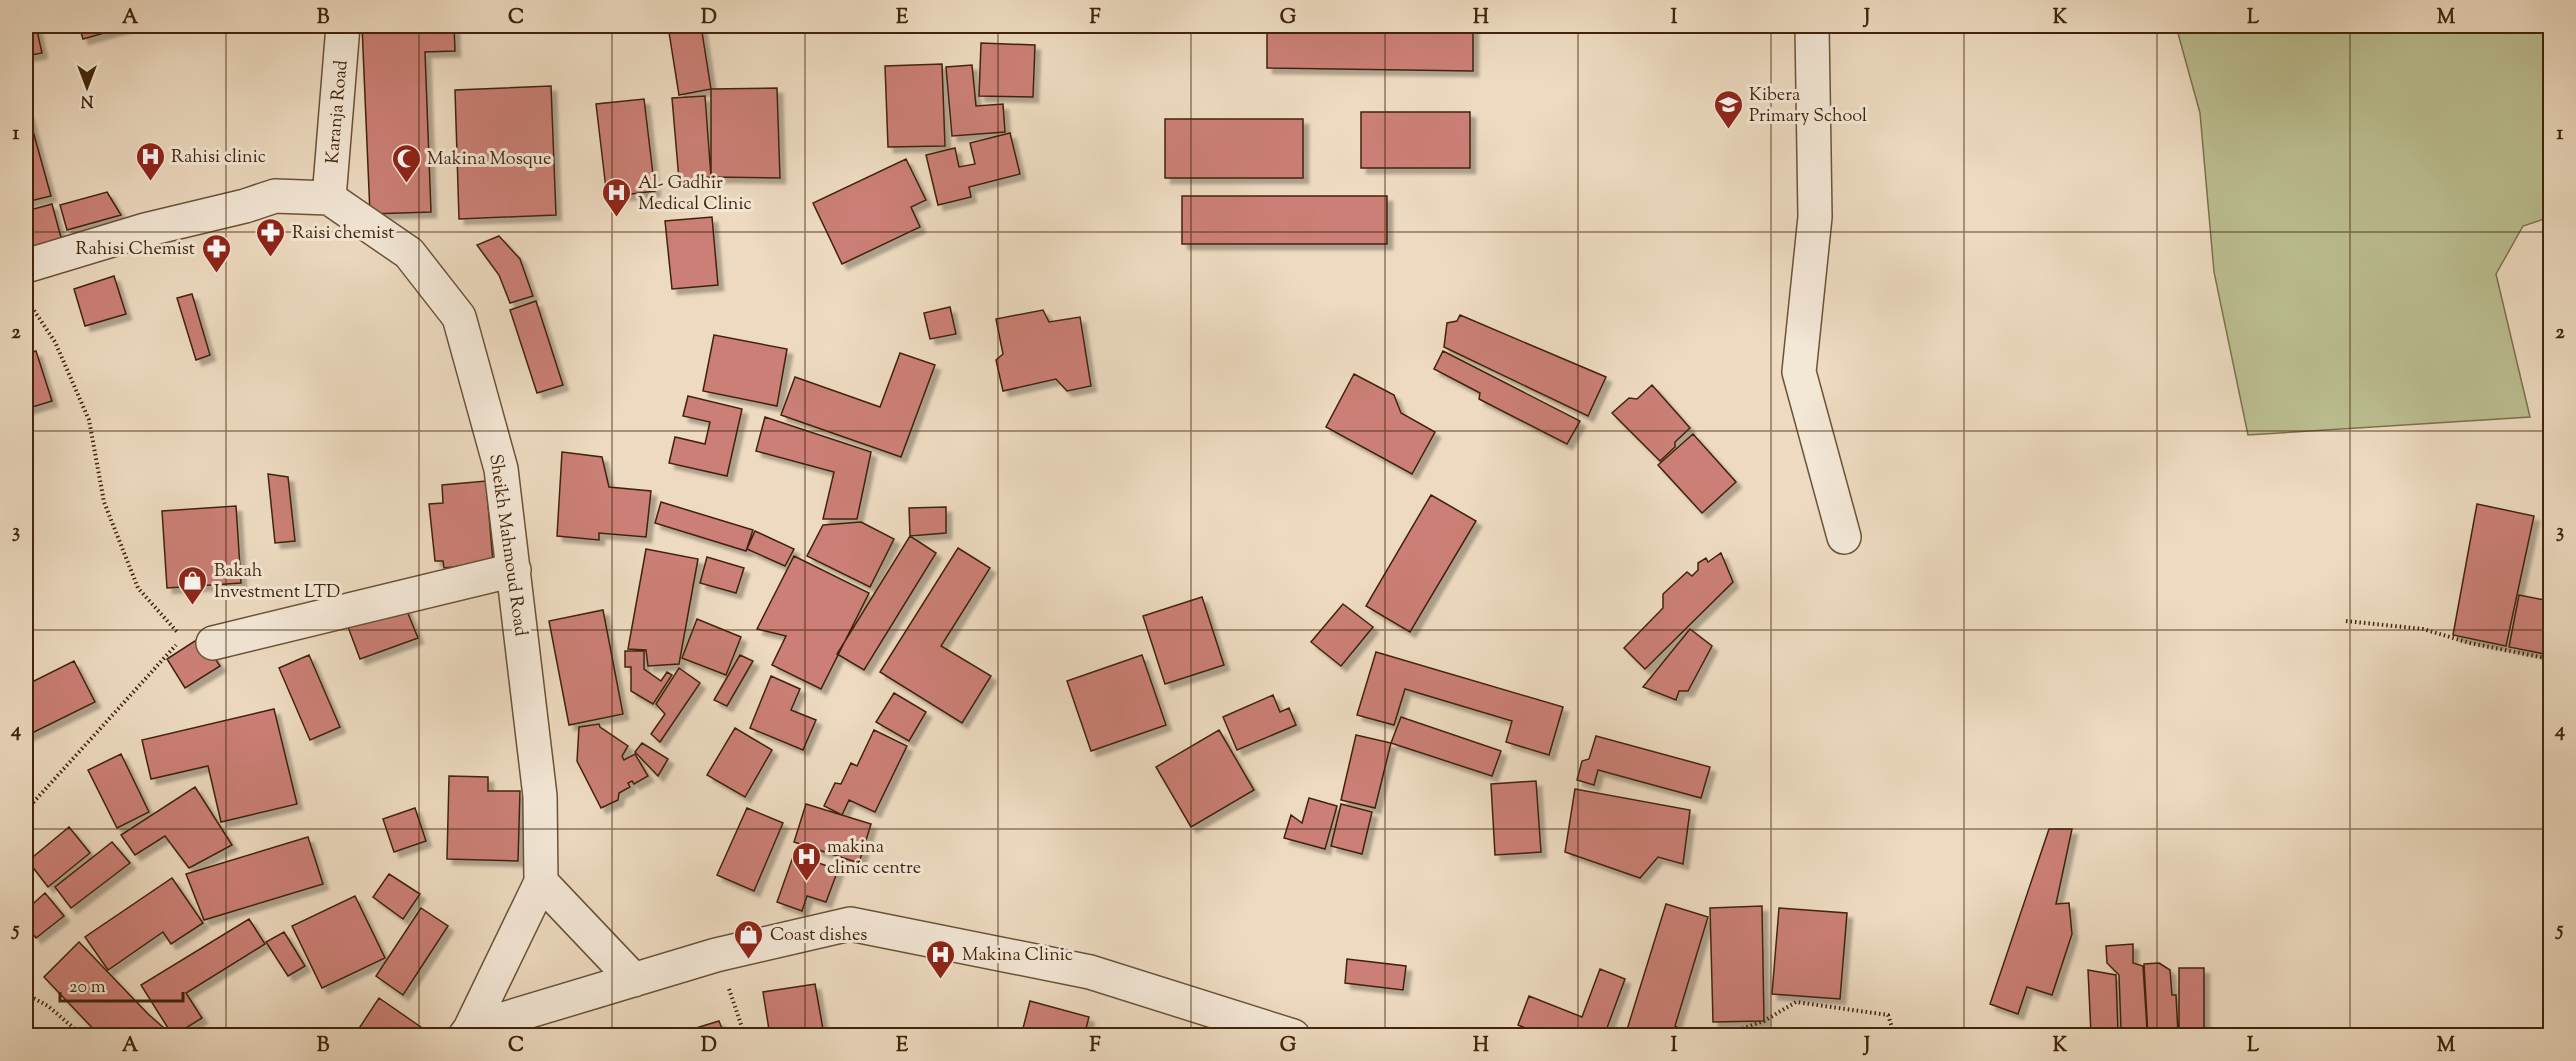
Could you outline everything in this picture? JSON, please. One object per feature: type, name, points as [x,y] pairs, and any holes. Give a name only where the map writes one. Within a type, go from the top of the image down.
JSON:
[{"type":"street","name":"Karanja Road","points":[[329,198],[343,26]]},
{"type":"street","points":[[1812,26],[1815,217],[1799,372],[1844,537]]},
{"type":"street","points":[[26,266],[145,230],[244,206],[275,196],[329,198]]},
{"type":"street","name":"Sheikh Mahmoud Road","points":[[329,198],[409,253],[459,317],[501,469],[540,796],[541,882]]},
{"type":"street","points":[[213,643],[514,570]]},
{"type":"street","points":[[468,1032],[541,882],[634,981]]},
{"type":"street","points":[[468,1032],[716,955],[850,924],[1090,972],[1293,1035]]},
{"type":"path","points":[[26,297],[55,342],[89,420],[104,502],[138,588],[182,638],[30,806],[26,807]]},
{"type":"path","points":[[2346,621],[2423,630],[2469,643],[2550,659]]},
{"type":"path","points":[[716,955],[745,1035]]},
{"type":"path","points":[[26,994],[48,1006],[83,1035]]},
{"type":"path","points":[[1721,1035],[1764,1021],[1796,1002],[1888,1015],[1895,1035]]},
{"type":"green space","points":[[2176,26],[2550,26],[2550,217],[2523,226],[2496,274],[2530,417],[2248,435],[2214,272],[2200,113]]},
{"type":"building","points":[[26,26],[36,26],[42,53],[26,56]]},
{"type":"building","points":[[79,26],[128,26],[83,39]]},
{"type":"building","points":[[362,26],[454,26],[455,51],[425,52],[431,212],[370,214]]},
{"type":"building","points":[[668,26],[701,26],[711,89],[679,95]]},
{"type":"building","points":[[1267,26],[1473,26],[1473,71],[1267,68]]},
{"type":"building","points":[[981,43],[1035,45],[1033,97],[979,96]]},
{"type":"building","points":[[942,64],[945,146],[888,147],[885,66]]},
{"type":"building","points":[[972,65],[976,106],[1003,104],[1005,132],[952,136],[946,67]]},
{"type":"building","points":[[551,86],[556,215],[459,219],[455,90]]},
{"type":"building","points":[[777,88],[780,178],[711,177],[711,89]]},
{"type":"building","points":[[705,96],[711,177],[679,180],[672,98]]},
{"type":"building","points":[[644,99],[655,191],[607,197],[596,104]]},
{"type":"building","points":[[1361,112],[1470,112],[1470,168],[1361,168]]},
{"type":"building","points":[[28,113],[51,196],[26,202],[26,114]]},
{"type":"building","points":[[1165,119],[1303,119],[1303,178],[1165,178]]},
{"type":"building","points":[[1010,133],[1020,174],[969,187],[971,197],[938,205],[926,155],[955,148],[959,167],[975,164],[970,143]]},
{"type":"building","points":[[906,159],[926,200],[911,207],[920,227],[842,264],[813,203]]},
{"type":"building","points":[[107,192],[121,215],[67,230],[60,205]]},
{"type":"building","points":[[1182,196],[1387,196],[1387,244],[1182,244]]},
{"type":"building","points":[[52,204],[62,241],[26,250],[26,211]]},
{"type":"building","points":[[712,217],[718,285],[672,289],[665,221]]},
{"type":"building","points":[[499,236],[520,259],[533,296],[510,303],[499,275],[477,245]]},
{"type":"building","points":[[114,276],[126,314],[85,326],[74,289]]},
{"type":"building","points":[[192,294],[210,355],[196,360],[177,298]]},
{"type":"building","points":[[536,301],[563,385],[537,393],[510,310]]},
{"type":"building","points":[[950,307],[956,334],[930,339],[924,313]]},
{"type":"building","points":[[1043,310],[1049,322],[1080,317],[1091,386],[1067,391],[1056,379],[1003,391],[996,360],[1003,354],[996,319]]},
{"type":"building","points":[[1460,315],[1606,377],[1588,416],[1444,347],[1447,323],[1457,321]]},
{"type":"building","points":[[714,335],[787,349],[777,406],[703,391]]},
{"type":"building","points":[[36,351],[52,401],[26,409],[26,354]]},
{"type":"building","points":[[1443,351],[1580,421],[1567,444],[1479,399],[1480,393],[1434,369]]},
{"type":"building","points":[[900,353],[935,365],[901,457],[781,415],[795,377],[880,407]]},
{"type":"building","points":[[1354,374],[1394,395],[1401,413],[1435,432],[1412,474],[1326,427]]},
{"type":"building","points":[[1652,385],[1690,428],[1660,461],[1612,413],[1629,398],[1637,399]]},
{"type":"building","points":[[688,396],[742,409],[727,476],[669,463],[675,437],[705,444],[710,422],[683,416]]},
{"type":"building","points":[[765,417],[871,452],[857,519],[823,519],[834,472],[756,451]]},
{"type":"building","points":[[1693,434],[1736,482],[1702,513],[1658,465]]},
{"type":"building","points":[[562,452],[602,457],[609,487],[651,491],[646,537],[599,533],[599,540],[557,536]]},
{"type":"building","points":[[268,474],[288,477],[295,541],[275,543]]},
{"type":"building","points":[[486,481],[493,562],[444,568],[443,561],[435,561],[429,504],[443,503],[442,485]]},
{"type":"building","points":[[1431,495],[1476,521],[1410,632],[1366,606]]},
{"type":"building","points":[[661,502],[753,530],[746,551],[655,523]]},
{"type":"building","points":[[2477,504],[2534,516],[2506,646],[2453,635]]},
{"type":"building","points":[[236,506],[241,583],[167,588],[162,511]]},
{"type":"building","points":[[946,507],[946,533],[910,536],[909,508]]},
{"type":"building","points":[[861,522],[894,539],[870,587],[807,556],[823,525]]},
{"type":"building","points":[[755,531],[794,549],[785,566],[747,549]]},
{"type":"building","points":[[910,536],[936,553],[864,670],[837,654]]},
{"type":"building","points":[[958,548],[990,568],[941,646],[991,676],[962,723],[880,672]]},
{"type":"building","points":[[646,549],[698,559],[679,664],[648,666],[646,650],[628,649]]},
{"type":"building","points":[[1721,553],[1733,582],[1645,669],[1624,648],[1663,608],[1663,594],[1687,572],[1692,576],[1698,570],[1698,563],[1706,558],[1708,562]]},
{"type":"building","points":[[794,556],[869,593],[821,689],[772,665],[786,636],[757,629]]},
{"type":"building","points":[[707,557],[744,568],[736,593],[700,583]]},
{"type":"building","points":[[2519,595],[2550,601],[2550,655],[2509,647]]},
{"type":"building","points":[[1202,597],[1224,665],[1165,684],[1143,616]]},
{"type":"building","points":[[1343,604],[1373,627],[1341,666],[1311,642]]},
{"type":"building","points":[[405,606],[418,638],[360,659],[348,627]]},
{"type":"building","points":[[603,610],[623,714],[569,725],[549,621]]},
{"type":"building","points":[[697,619],[741,637],[726,675],[682,658]]},
{"type":"building","points":[[1690,629],[1712,646],[1688,691],[1679,691],[1676,700],[1643,687]]},
{"type":"building","points":[[201,637],[220,666],[185,688],[167,659]]},
{"type":"building","points":[[625,651],[644,651],[644,669],[661,681],[667,672],[672,675],[653,704],[631,691],[631,667],[625,667]]},
{"type":"building","points":[[1376,652],[1563,707],[1549,755],[1506,742],[1512,721],[1405,689],[1394,725],[1357,715]]},
{"type":"building","points":[[309,655],[340,727],[310,740],[279,668]]},
{"type":"building","points":[[740,655],[753,661],[727,706],[714,700]]},
{"type":"building","points":[[1142,655],[1166,725],[1091,751],[1067,681]]},
{"type":"building","points":[[74,661],[95,702],[26,736],[26,685]]},
{"type":"building","points":[[679,668],[700,683],[660,742],[651,734],[665,714],[656,704]]},
{"type":"building","points":[[771,676],[800,689],[791,710],[816,720],[803,750],[750,728]]},
{"type":"building","points":[[894,693],[926,712],[909,741],[876,722]]},
{"type":"building","points":[[1273,695],[1280,712],[1289,708],[1296,725],[1237,750],[1223,717]]},
{"type":"building","points":[[274,709],[297,804],[221,822],[208,766],[151,779],[142,740]]},
{"type":"building","points":[[1401,717],[1501,751],[1492,776],[1391,743]]},
{"type":"building","points":[[599,724],[628,746],[622,756],[624,760],[635,754],[648,776],[634,784],[632,781],[628,783],[630,787],[619,793],[618,800],[601,808],[577,761],[579,727]]},
{"type":"building","points":[[735,728],[772,750],[745,797],[707,775]]},
{"type":"building","points":[[874,730],[907,746],[875,812],[849,800],[842,815],[824,806],[835,783],[841,784],[851,763],[857,766]]},
{"type":"building","points":[[1219,730],[1254,790],[1191,827],[1156,767]]},
{"type":"building","points":[[1356,735],[1391,743],[1375,808],[1341,800]]},
{"type":"building","points":[[1596,736],[1710,767],[1701,798],[1598,770],[1594,785],[1577,780],[1582,761],[1589,759]]},
{"type":"building","points":[[642,743],[668,759],[658,776],[635,752]]},
{"type":"building","points":[[121,754],[149,812],[117,828],[88,770]]},
{"type":"building","points":[[449,776],[488,777],[488,791],[520,791],[518,861],[447,859]]},
{"type":"building","points":[[1536,781],[1541,852],[1495,855],[1491,784]]},
{"type":"building","points":[[195,787],[232,845],[189,868],[165,836],[135,855],[121,835]]},
{"type":"building","points":[[1575,789],[1690,810],[1683,864],[1658,857],[1640,878],[1565,852]]},
{"type":"building","points":[[1309,798],[1337,806],[1325,849],[1284,838],[1291,815],[1302,823]]},
{"type":"building","points":[[806,804],[871,824],[859,863],[794,842]]},
{"type":"building","points":[[1341,804],[1372,812],[1362,854],[1331,846]]},
{"type":"building","points":[[415,808],[426,841],[394,852],[383,819]]},
{"type":"building","points":[[747,808],[783,823],[754,891],[717,875]]},
{"type":"building","points":[[69,827],[90,853],[48,887],[28,861]]},
{"type":"building","points":[[2049,829],[2072,829],[2056,904],[2069,903],[2072,934],[2052,995],[2027,987],[2018,1014],[1990,1004]]},
{"type":"building","points":[[308,837],[323,884],[204,920],[186,874]]},
{"type":"building","points":[[112,842],[130,863],[71,908],[55,887]]},
{"type":"building","points":[[794,854],[838,870],[826,902],[807,896],[802,911],[777,902]]},
{"type":"building","points":[[389,874],[420,894],[403,919],[373,897]]},
{"type":"building","points":[[172,878],[203,923],[171,944],[163,932],[108,970],[85,937]]},
{"type":"building","points":[[45,893],[64,916],[36,938],[26,925],[26,910]]},
{"type":"building","points":[[355,896],[385,958],[322,988],[292,926]]},
{"type":"building","points":[[1666,904],[1708,917],[1675,1026],[1688,1034],[1687,1036],[1625,1036]]},
{"type":"building","points":[[1762,906],[1764,1021],[1713,1022],[1710,908]]},
{"type":"building","points":[[421,908],[448,926],[403,995],[376,976]]},
{"type":"building","points":[[1779,908],[1847,913],[1840,999],[1772,994]]},
{"type":"building","points":[[249,919],[265,944],[186,993],[202,1018],[173,1036],[141,985]]},
{"type":"building","points":[[284,932],[305,966],[288,976],[266,942]]},
{"type":"building","points":[[79,942],[148,1014],[173,1036],[100,1036],[44,977]]},
{"type":"building","points":[[2133,944],[2133,963],[2143,966],[2147,1029],[2121,1029],[2119,975],[2107,963],[2106,946]]},
{"type":"building","points":[[1347,959],[1406,966],[1403,990],[1345,983]]},
{"type":"building","points":[[2159,963],[2170,970],[2172,995],[2176,995],[2178,1034],[2148,1036],[2144,964]]},
{"type":"building","points":[[2179,968],[2204,968],[2204,1036],[2179,1036]]},
{"type":"building","points":[[1600,969],[1625,979],[1604,1036],[1545,1036],[1518,1025],[1529,996],[1582,1017]]},
{"type":"building","points":[[2088,970],[2116,975],[2118,1032],[2091,1034]]},
{"type":"building","points":[[815,984],[823,1029],[787,1036],[770,1036],[763,992]]},
{"type":"building","points":[[379,998],[428,1032],[424,1036],[354,1036]]},
{"type":"building","points":[[1030,1001],[1089,1017],[1084,1036],[1021,1036]]},
{"type":"building","points":[[719,1021],[725,1036],[670,1036]]},
{"type":"place","name":"Kibera Primary School","points":[[1728,130]]},
{"type":"place","name":"Rahisi clinic","points":[[150,182]]},
{"type":"place","name":"Makina Mosque","points":[[406,184]]},
{"type":"place","name":"Al- Gadhir Medical Clinic","points":[[617,218]]},
{"type":"place","name":"Raisi chemist","points":[[271,258]]},
{"type":"place","name":"Rahisi Chemist","points":[[216,274]]},
{"type":"place","name":"Bakah Investment LTD","points":[[193,606]]},
{"type":"place","name":"makina clinic centre","points":[[806,882]]},
{"type":"place","name":"Coast dishes","points":[[749,960]]},
{"type":"place","name":"Makina Clinic","points":[[941,980]]}]
